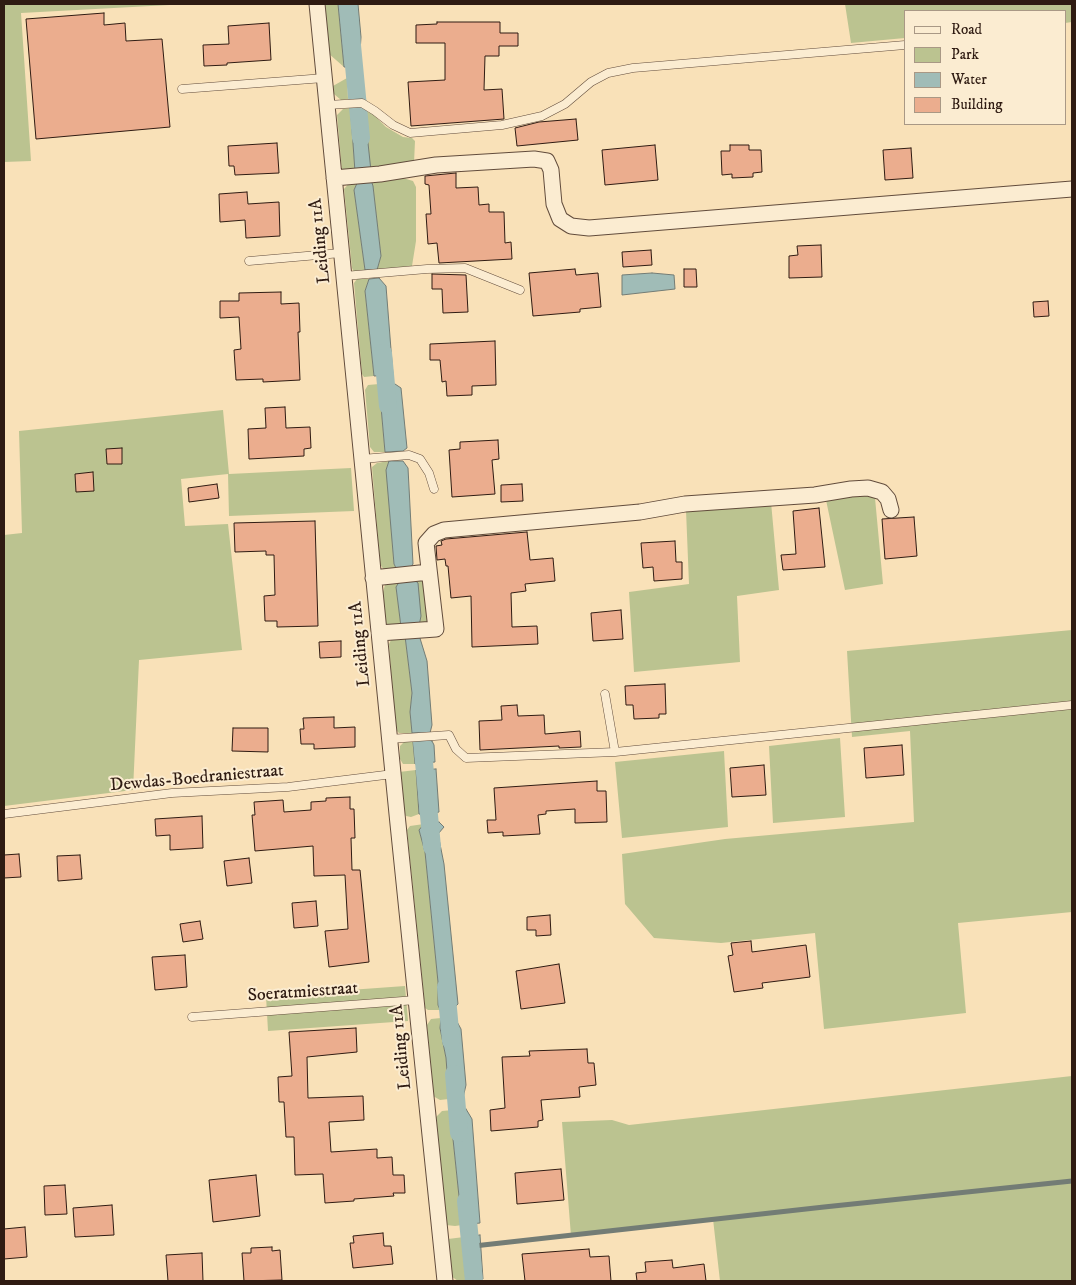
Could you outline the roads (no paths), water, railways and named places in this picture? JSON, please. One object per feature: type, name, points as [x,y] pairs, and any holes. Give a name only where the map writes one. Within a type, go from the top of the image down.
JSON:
[{"type":"street","name":"Leiding 11A","points":[[317,4],[327,105],[337,177],[341,253],[362,459],[385,633],[396,739],[393,774],[445,1281]]},
{"type":"street","points":[[337,177],[368,175],[436,165],[534,159],[547,160],[554,204],[560,219],[571,226],[589,228],[1072,189]]},
{"type":"street","points":[[385,633],[436,629],[426,543],[434,534],[444,530],[640,512],[685,504],[815,495],[860,488],[882,492],[888,499],[891,510]]},
{"type":"street","points":[[378,577],[429,572]]},
{"type":"lane","points":[[327,105],[362,103],[393,125],[410,133],[502,125],[542,116],[564,104],[591,82],[608,73],[633,68],[904,45]]},
{"type":"lane","points":[[182,89],[324,78]]},
{"type":"lane","points":[[249,260],[341,253]]},
{"type":"lane","points":[[344,276],[396,271],[465,268],[520,290]]},
{"type":"lane","points":[[362,459],[409,455],[420,459],[429,473],[434,488]]},
{"type":"lane","points":[[605,694],[615,752]]},
{"type":"lane","points":[[396,739],[449,735],[456,749],[466,758],[615,752],[1072,704]]},
{"type":"lane","name":"Dewdas-Boedraniestraat","points":[[4,814],[172,793],[288,787],[393,774]]},
{"type":"lane","name":"Soeratmiestraat","points":[[192,1017],[416,1000]]},
{"type":"water","points":[[338,4],[358,4],[361,37],[359,67],[344,67]]},
{"type":"water","points":[[351,115],[365,115],[371,171],[355,172]]},
{"type":"water","points":[[371,180],[381,256],[377,270],[365,270],[354,190],[358,181]]},
{"type":"water","points":[[652,273],[674,275],[675,289],[622,295],[622,275]]},
{"type":"water","points":[[379,278],[386,286],[393,375],[374,376],[365,291],[369,279]]},
{"type":"water","points":[[379,384],[395,384],[401,388],[407,448],[403,451],[385,452]]},
{"type":"water","points":[[389,461],[403,461],[408,468],[413,564],[409,570],[397,570],[394,564],[386,470]]},
{"type":"water","points":[[412,578],[418,583],[421,616],[419,626],[401,627],[396,587],[401,579]]},
{"type":"water","points":[[419,635],[427,661],[432,725],[430,733],[412,733],[410,712],[412,693],[405,636]]},
{"type":"water","points":[[432,741],[435,762],[415,764],[413,742]]},
{"type":"water","points":[[436,769],[439,812],[426,815],[419,814],[416,770]]},
{"type":"water","points":[[439,822],[444,827],[438,834],[444,864],[458,1004],[453,1009],[440,1010],[438,1005],[438,982],[425,852],[419,830],[424,824]]},
{"type":"water","points":[[441,1018],[455,1018],[461,1029],[466,1085],[463,1098],[449,1099],[446,1058],[440,1028]]},
{"type":"water","points":[[466,1109],[472,1119],[480,1223],[462,1225],[451,1120],[453,1110]]},
{"type":"water","points":[[480,1235],[483,1279],[468,1280],[464,1237]]},
{"type":"waterway","points":[[348,4],[361,138]]},
{"type":"waterway","points":[[383,353],[388,406]]},
{"type":"waterway","points":[[422,741],[432,847]]},
{"type":"waterway","points":[[446,987],[451,1041]]},
{"type":"waterway","points":[[454,1074],[459,1133]]},
{"type":"waterway","points":[[474,1246],[1072,1181]]},
{"type":"waterway","points":[[466,1201],[474,1281]]}]
